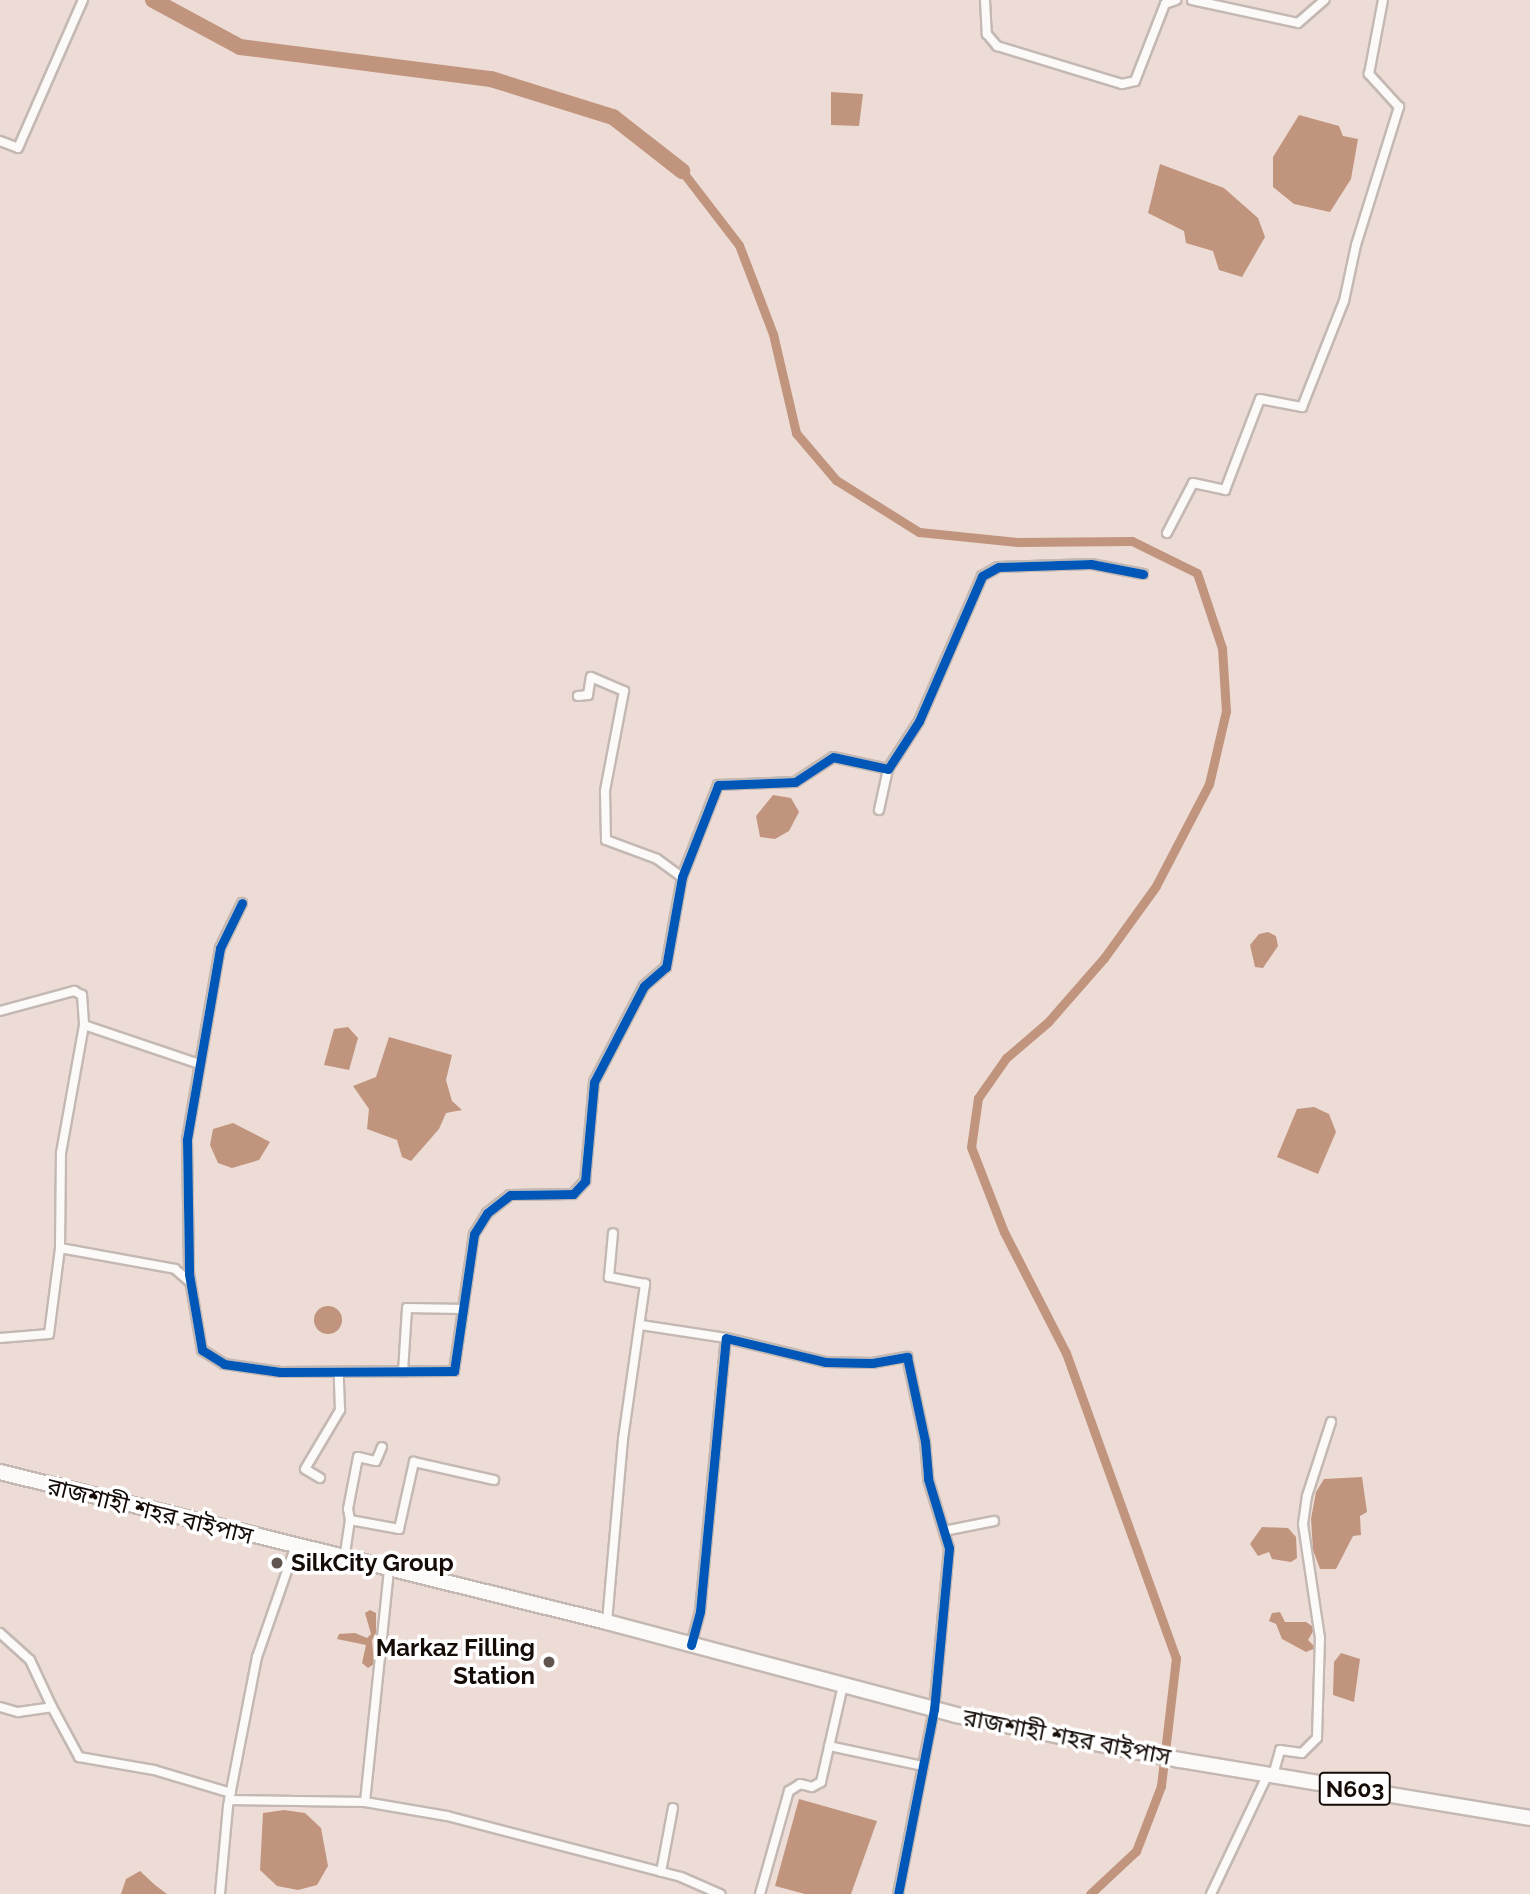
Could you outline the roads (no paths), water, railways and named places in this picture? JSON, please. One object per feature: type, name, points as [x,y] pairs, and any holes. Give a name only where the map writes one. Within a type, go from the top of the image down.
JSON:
[{"type":"highway","name":"রাজশাহী শহর বাইপাস","points":[[0,1472],[295,1548],[607,1622],[934,1709],[1180,1760],[1530,1818]]},
{"type":"street","points":[[0,141],[18,148],[83,0]]},
{"type":"street","points":[[985,0],[987,34],[998,46],[1122,84],[1135,81],[1165,4],[1176,0]]},
{"type":"street","points":[[1192,0],[1297,23],[1324,0]]},
{"type":"street","points":[[1167,533],[1194,483],[1225,490],[1260,398],[1302,407],[1344,300],[1356,245],[1399,107],[1369,75],[1383,0]]},
{"type":"street","points":[[879,810],[888,769],[919,721],[982,576],[998,567],[1031,564],[1091,564],[1143,573]]},
{"type":"street","points":[[578,696],[588,695],[591,677],[624,691],[605,791],[606,840],[657,859],[682,877]]},
{"type":"street","points":[[242,903],[220,948],[187,1139],[185,1212],[190,1282],[202,1350],[224,1364],[280,1372],[454,1371],[474,1234],[487,1213],[510,1195],[573,1194],[585,1181],[594,1082],[644,986],[666,967],[682,877],[718,785],[794,782],[833,757],[888,769]]},
{"type":"street","points":[[0,1011],[74,991],[82,995],[84,1025],[61,1153],[60,1248],[49,1334],[0,1338]]},
{"type":"street","points":[[84,1025],[199,1064]]},
{"type":"street","points":[[607,1622],[623,1439],[645,1284],[609,1277],[613,1233]]},
{"type":"street","points":[[60,1248],[175,1269],[190,1282]]},
{"type":"street","points":[[403,1371],[407,1308],[463,1309]]},
{"type":"street","points":[[641,1325],[726,1338],[825,1362],[872,1363],[907,1357],[925,1442],[928,1479],[949,1548],[934,1709],[898,1894]]},
{"type":"street","points":[[691,1645],[700,1611],[726,1338]]},
{"type":"street","points":[[320,1478],[305,1469],[340,1410],[339,1372]]},
{"type":"street","points":[[1211,1894],[1280,1750],[1303,1753],[1317,1738],[1320,1638],[1303,1524],[1307,1496],[1331,1422]]},
{"type":"street","points":[[344,1560],[350,1520],[348,1509],[358,1457],[376,1461],[382,1447]]},
{"type":"street","points":[[350,1520],[399,1529],[414,1462],[494,1479]]},
{"type":"street","points":[[944,1531],[994,1521]]},
{"type":"street","points":[[220,1894],[230,1796],[257,1657],[295,1548]]},
{"type":"street","points":[[365,1801],[389,1571]]},
{"type":"street","points":[[0,1633],[30,1660],[79,1757],[154,1770],[230,1796],[365,1801],[447,1816],[660,1872],[720,1894]]},
{"type":"street","points":[[760,1894],[789,1791],[800,1784],[817,1786],[843,1685]]},
{"type":"street","points":[[0,1707],[18,1712],[52,1707]]},
{"type":"street","points":[[829,1746],[923,1766]]},
{"type":"street","points":[[660,1872],[673,1808]]},
{"type":"waterway","points":[[153,0],[240,47],[491,79],[613,117],[682,171]]},
{"type":"waterway","points":[[682,171],[739,245],[773,334],[796,433],[836,480],[919,532],[1017,542],[1132,541],[1197,573],[1222,648],[1226,711],[1209,784],[1156,886],[1104,958],[1048,1022],[1006,1058],[978,1098],[971,1147],[1004,1232],[1066,1353],[1176,1658],[1161,1786],[1136,1851],[1090,1894]]},
{"type":"place","name":"SilkCity Group","points":[[277,1563]]},
{"type":"place","name":"Markaz Filling Station","points":[[549,1662]]}]
